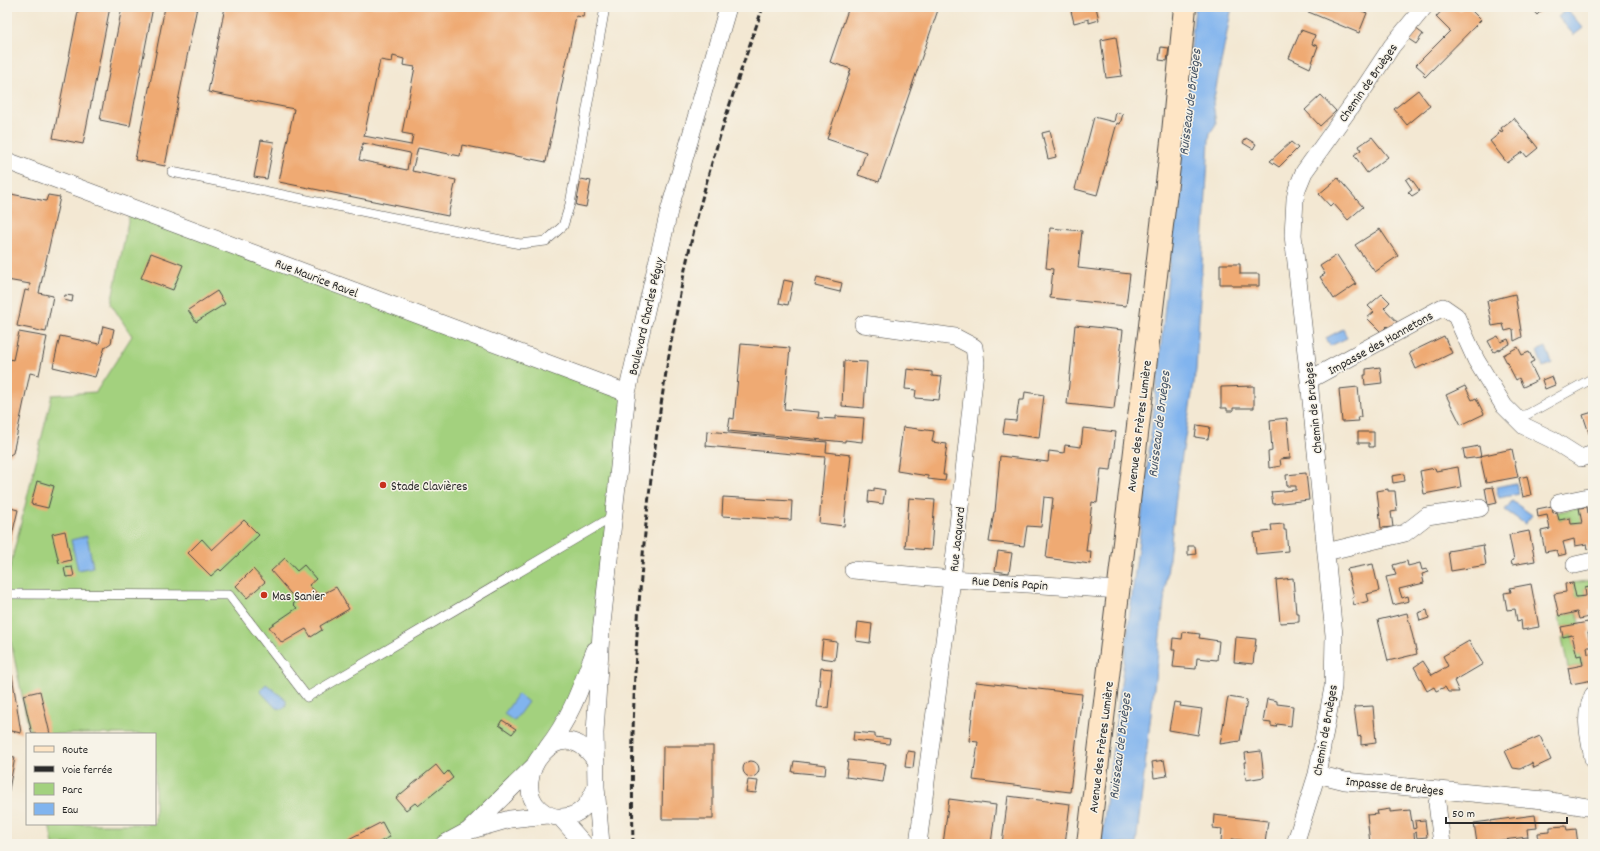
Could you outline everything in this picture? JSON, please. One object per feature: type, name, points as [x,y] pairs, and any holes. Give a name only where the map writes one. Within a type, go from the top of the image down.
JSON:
[{"type":"street","name":"Boulevard Charles Péguy","points":[[596,762],[601,633],[627,393],[669,211],[728,7]]},
{"type":"street","name":"Avenue des Frères Lumière","points":[[1088,844],[1173,133],[1186,7]]},
{"type":"street","name":"Chemin de Bruèges","points":[[1295,844],[1318,774],[1333,687],[1334,635],[1293,235],[1295,199],[1297,189],[1304,172],[1366,87],[1392,46],[1424,7]]},
{"type":"street","name":"Rue Maurice Ravel","points":[[7,161],[627,393]]},
{"type":"street","name":"Impasse des Hannetons","points":[[1309,380],[1443,307],[1456,316],[1476,360],[1504,406],[1524,426],[1551,439],[1581,458],[1593,454]]},
{"type":"street","name":"Rue Jacquard","points":[[864,324],[955,337],[974,347],[976,362],[952,579],[918,844]]},
{"type":"street","points":[[1558,504],[1593,496]]},
{"type":"street","points":[[1326,552],[1405,533],[1427,516],[1480,508]]},
{"type":"street","points":[[1576,565],[1593,561]]},
{"type":"street","name":"Rue Denis Papin","points":[[853,570],[952,579],[1119,590]]},
{"type":"street","name":"Boulevard Charles Péguy","points":[[545,751],[560,732],[577,699],[601,633]]},
{"type":"street","points":[[1592,752],[1586,722],[1589,704],[1593,695]]},
{"type":"street","points":[[468,831],[533,767],[545,751],[564,740],[580,744],[589,752],[596,762],[596,787],[601,844]]},
{"type":"street","points":[[533,767],[530,782],[530,795],[537,806],[554,816],[584,844]]},
{"type":"street","name":"Impasse de Bruèges","points":[[1318,774],[1345,781],[1544,800],[1593,808]]},
{"type":"street","points":[[444,844],[468,831],[510,819],[572,816],[581,812],[590,801],[596,787]]},
{"type":"street","points":[[1437,803],[1442,844]]},
{"type":"lane","points":[[172,172],[520,244],[546,241],[563,226],[570,204],[605,7]]},
{"type":"lane","points":[[1515,417],[1528,414],[1593,378]]},
{"type":"lane","points":[[7,594],[229,595],[307,697],[614,516]]},
{"type":"green space","points":[[131,207],[627,393],[601,633],[545,751],[443,844],[53,844],[49,825],[156,825],[156,733],[30,733],[7,623],[7,580],[52,395],[96,392],[132,336],[111,304]]},
{"type":"green space","points":[[1579,508],[1582,523],[1571,524],[1570,517],[1559,520],[1557,512]]},
{"type":"green space","points":[[1593,580],[1593,586],[1585,588],[1586,596],[1576,597],[1573,583]]},
{"type":"green space","points":[[1577,612],[1579,624],[1561,627],[1559,616]]},
{"type":"green space","points":[[1572,635],[1577,655],[1581,655],[1583,665],[1568,668],[1562,638]]},
{"type":"water","name":"Ruisseau de Bruèges","points":[[1195,7],[1232,7],[1213,103],[1216,124],[1210,133],[1209,140],[1196,370],[1178,480],[1136,844],[1101,844],[1139,540],[1160,355]]},
{"type":"water","points":[[1567,9],[1583,28],[1574,35],[1558,17]]},
{"type":"water","points":[[1343,329],[1347,338],[1330,346],[1326,338]]},
{"type":"water","points":[[1546,347],[1552,363],[1543,367],[1537,351]]},
{"type":"water","points":[[1516,483],[1519,494],[1499,498],[1496,487]]},
{"type":"water","points":[[1512,501],[1532,515],[1525,524],[1505,510]]},
{"type":"water","points":[[87,536],[93,567],[78,570],[71,540]]},
{"type":"water","points":[[266,684],[286,700],[286,705],[283,709],[276,708],[260,691]]},
{"type":"water","points":[[518,694],[528,702],[514,721],[504,714]]},
{"type":"building","points":[[79,7],[110,7],[83,144],[53,138]]},
{"type":"building","points":[[122,7],[153,7],[130,126],[100,120]]},
{"type":"building","points":[[165,7],[197,7],[165,166],[135,160]]},
{"type":"building","points":[[225,7],[585,7],[583,17],[576,16],[546,162],[462,145],[460,156],[418,148],[412,171],[456,180],[448,216],[279,182],[294,109],[208,92]],"holes":[[[393,56],[404,59],[403,65],[415,67],[402,133],[413,135],[411,145],[364,136],[380,60],[392,62]],[[363,143],[410,153],[407,170],[359,160]]]},
{"type":"building","points":[[849,7],[939,7],[879,182],[858,175],[866,152],[827,139],[851,69],[830,62]]},
{"type":"building","points":[[1070,7],[1096,7],[1099,20],[1089,23],[1089,19],[1074,23]]},
{"type":"building","points":[[1305,7],[1352,7],[1367,13],[1359,33],[1303,10]]},
{"type":"building","points":[[1445,7],[1456,7],[1460,11],[1462,9],[1459,7],[1468,7],[1481,20],[1425,77],[1423,75],[1425,73],[1416,65],[1450,31],[1436,17]]},
{"type":"building","points":[[1530,7],[1545,7],[1537,15]]},
{"type":"building","points":[[1415,28],[1423,34],[1416,44],[1407,38]]},
{"type":"building","points":[[1301,30],[1315,35],[1312,44],[1318,46],[1310,68],[1289,58]]},
{"type":"building","points":[[1116,37],[1122,76],[1106,78],[1101,40]]},
{"type":"building","points":[[1161,47],[1169,48],[1167,61],[1159,60]]},
{"type":"building","points":[[1418,90],[1430,106],[1407,125],[1394,109]]},
{"type":"building","points":[[1321,95],[1336,111],[1320,126],[1305,110]]},
{"type":"building","points":[[1116,112],[1123,114],[1120,124],[1117,123],[1097,195],[1075,189],[1094,117],[1114,122]]},
{"type":"building","points":[[1514,118],[1538,148],[1527,157],[1523,152],[1507,163],[1490,141],[1499,134],[1497,132],[1500,130],[1501,132],[1503,131],[1501,128]]},
{"type":"building","points":[[1050,131],[1056,157],[1048,159],[1042,133]]},
{"type":"building","points":[[1372,137],[1388,157],[1367,173],[1354,155],[1361,150],[1359,146]]},
{"type":"building","points":[[1246,138],[1256,144],[1253,149],[1243,143]]},
{"type":"building","points":[[261,140],[274,142],[267,179],[254,177]]},
{"type":"building","points":[[1291,142],[1298,148],[1279,167],[1270,161]]},
{"type":"building","points":[[1410,177],[1420,191],[1412,196],[1408,192],[1412,189],[1406,180]]},
{"type":"building","points":[[1338,178],[1363,207],[1348,220],[1333,203],[1330,206],[1319,194]]},
{"type":"building","points":[[581,179],[591,181],[586,207],[576,205]]},
{"type":"building","points":[[11,194],[46,201],[48,195],[60,197],[39,293],[53,296],[46,332],[17,326],[25,290],[29,291],[30,284],[7,280],[7,213]]},
{"type":"building","points":[[1050,228],[1082,231],[1078,268],[1130,274],[1126,306],[1050,298],[1053,269],[1046,268]]},
{"type":"building","points":[[1380,229],[1398,256],[1375,272],[1355,245]]},
{"type":"building","points":[[151,253],[183,265],[173,290],[141,278]]},
{"type":"building","points":[[1337,255],[1356,284],[1334,299],[1320,277],[1325,274],[1320,266]]},
{"type":"building","points":[[1220,264],[1240,264],[1240,274],[1259,274],[1259,286],[1232,286],[1232,284],[1220,284]]},
{"type":"building","points":[[817,277],[842,283],[840,292],[815,286]]},
{"type":"building","points":[[784,280],[793,282],[788,305],[779,303]]},
{"type":"building","points":[[217,291],[225,304],[196,322],[188,310]]},
{"type":"building","points":[[1382,294],[1390,302],[1384,308],[1400,325],[1393,332],[1387,326],[1381,332],[1367,318],[1374,312],[1368,306]]},
{"type":"building","points":[[1515,294],[1522,337],[1514,341],[1513,329],[1505,331],[1503,324],[1492,326],[1487,301]]},
{"type":"building","points":[[65,295],[73,296],[72,302],[64,300]]},
{"type":"building","points":[[1075,325],[1123,330],[1114,409],[1067,404]]},
{"type":"building","points":[[103,326],[114,329],[111,343],[105,347],[95,377],[53,367],[60,336],[99,344]]},
{"type":"building","points":[[19,332],[47,337],[39,375],[30,373],[13,453],[7,455],[7,372],[10,359],[13,360]]},
{"type":"building","points":[[1444,336],[1452,353],[1416,369],[1409,353]]},
{"type":"building","points":[[1498,336],[1501,342],[1508,339],[1510,344],[1494,352],[1488,341]]},
{"type":"building","points":[[741,344],[790,348],[784,409],[819,412],[818,418],[836,419],[836,416],[864,418],[862,442],[845,440],[845,442],[728,431],[730,418],[734,419]]},
{"type":"building","points":[[1518,347],[1522,355],[1529,352],[1534,361],[1530,363],[1538,380],[1523,387],[1519,378],[1516,380],[1503,355]]},
{"type":"building","points":[[844,361],[867,362],[864,408],[842,406]]},
{"type":"building","points":[[1380,367],[1382,383],[1365,385],[1364,375],[1366,375],[1366,369]]},
{"type":"building","points":[[907,369],[932,372],[932,376],[942,377],[939,400],[915,398],[916,390],[905,389]]},
{"type":"building","points":[[1552,376],[1555,385],[1545,389],[1542,380]]},
{"type":"building","points":[[1254,386],[1254,408],[1233,408],[1233,411],[1227,411],[1227,408],[1221,408],[1221,387]]},
{"type":"building","points":[[1465,386],[1472,400],[1476,398],[1484,414],[1461,425],[1446,395]]},
{"type":"building","points":[[1358,387],[1361,417],[1358,417],[1359,421],[1342,422],[1339,389]]},
{"type":"building","points":[[1025,392],[1044,395],[1039,438],[1003,433],[1005,420],[1016,421],[1019,400],[1024,400]]},
{"type":"building","points":[[1593,412],[1593,435],[1590,436],[1583,415]]},
{"type":"building","points":[[1287,418],[1290,458],[1280,459],[1281,466],[1269,468],[1268,452],[1272,451],[1270,420]]},
{"type":"building","points":[[1197,425],[1210,427],[1208,439],[1195,437]]},
{"type":"building","points":[[903,427],[934,431],[932,442],[947,444],[943,475],[946,475],[945,481],[928,479],[928,476],[897,471]]},
{"type":"building","points":[[1083,428],[1116,432],[1111,470],[1101,469],[1097,503],[1092,502],[1086,551],[1091,551],[1090,564],[1046,558],[1053,498],[1044,497],[1041,527],[1027,526],[1024,546],[989,542],[995,512],[1000,456],[1048,462],[1049,451],[1064,453],[1065,445],[1081,447]]},
{"type":"building","points":[[707,431],[827,442],[826,452],[851,455],[844,526],[819,523],[825,457],[706,446]]},
{"type":"building","points":[[1358,432],[1374,432],[1374,447],[1369,447],[1369,443],[1358,443]]},
{"type":"building","points":[[1479,446],[1481,457],[1465,459],[1463,449]]},
{"type":"building","points":[[1512,449],[1518,477],[1486,483],[1480,456]]},
{"type":"building","points":[[1458,467],[1461,487],[1424,494],[1420,471],[1435,468],[1436,471]]},
{"type":"building","points":[[1306,473],[1309,500],[1273,504],[1271,492],[1296,490],[1296,486],[1287,486],[1286,475]]},
{"type":"building","points":[[1404,474],[1405,481],[1393,483],[1392,476]]},
{"type":"building","points":[[1527,476],[1531,495],[1523,497],[1519,478]]},
{"type":"building","points":[[37,481],[54,486],[48,508],[31,504]]},
{"type":"building","points":[[1493,487],[1497,503],[1488,505],[1485,488]]},
{"type":"building","points":[[874,488],[885,490],[883,504],[868,502],[869,490],[874,491]]},
{"type":"building","points":[[1388,489],[1388,491],[1395,491],[1397,511],[1391,512],[1393,527],[1381,528],[1377,491]]},
{"type":"building","points":[[723,497],[792,501],[791,520],[722,516]]},
{"type":"building","points":[[909,498],[935,500],[931,550],[905,548]]},
{"type":"building","points":[[1552,506],[1553,513],[1557,512],[1559,520],[1570,518],[1571,524],[1582,523],[1579,508],[1587,507],[1588,513],[1593,512],[1593,548],[1588,549],[1587,544],[1575,546],[1574,539],[1563,542],[1566,554],[1558,556],[1556,550],[1545,552],[1541,531],[1550,529],[1547,515],[1538,517],[1537,509]]},
{"type":"building","points":[[7,507],[18,510],[8,552],[7,552]]},
{"type":"building","points":[[244,520],[259,535],[221,571],[219,569],[211,576],[188,553],[202,539],[212,550]]},
{"type":"building","points":[[1284,524],[1288,551],[1256,554],[1254,533],[1272,531],[1271,525]]},
{"type":"building","points":[[65,531],[71,560],[59,563],[52,534]]},
{"type":"building","points":[[1529,531],[1535,561],[1512,565],[1511,561],[1514,560],[1509,535]]},
{"type":"building","points":[[1483,545],[1486,565],[1451,571],[1448,551]]},
{"type":"building","points":[[1188,546],[1195,546],[1196,554],[1188,555]]},
{"type":"building","points":[[998,551],[1012,553],[1009,573],[995,571]]},
{"type":"building","points":[[285,558],[297,571],[304,565],[316,579],[309,585],[319,596],[336,587],[349,609],[320,626],[322,630],[311,637],[306,629],[282,643],[269,627],[297,608],[293,604],[297,601],[271,571]]},
{"type":"building","points":[[1407,561],[1408,566],[1420,563],[1422,570],[1427,569],[1429,572],[1422,574],[1424,583],[1399,589],[1402,598],[1408,596],[1409,601],[1393,605],[1386,577],[1396,575],[1393,565]]},
{"type":"building","points":[[1373,564],[1379,591],[1367,594],[1369,601],[1354,605],[1352,598],[1354,597],[1347,569]]},
{"type":"building","points":[[72,567],[74,576],[66,577],[64,568]]},
{"type":"building","points":[[253,569],[265,582],[247,598],[236,586]]},
{"type":"building","points":[[1293,578],[1296,613],[1299,613],[1299,622],[1280,623],[1276,580]]},
{"type":"building","points":[[1573,583],[1576,597],[1586,596],[1585,588],[1593,586],[1593,610],[1589,611],[1590,617],[1579,619],[1577,612],[1559,616],[1554,594],[1566,592],[1565,584]]},
{"type":"building","points":[[1531,584],[1539,627],[1522,630],[1521,620],[1517,621],[1515,609],[1507,610],[1504,593],[1511,592],[1510,588]]},
{"type":"building","points":[[1427,610],[1429,618],[1420,621],[1418,613]]},
{"type":"building","points":[[1407,613],[1417,654],[1388,661],[1378,620]]},
{"type":"building","points":[[858,622],[872,624],[870,643],[856,641]]},
{"type":"building","points":[[1588,622],[1591,647],[1587,647],[1588,654],[1593,653],[1593,680],[1571,684],[1568,668],[1583,665],[1581,655],[1577,656],[1572,635],[1563,637],[1561,627]]},
{"type":"building","points":[[1183,632],[1200,634],[1199,638],[1219,641],[1217,660],[1197,658],[1196,669],[1173,667],[1175,650],[1172,650],[1173,638],[1182,639]]},
{"type":"building","points":[[1236,637],[1256,639],[1253,664],[1234,662]]},
{"type":"building","points":[[823,640],[837,642],[835,660],[821,658]]},
{"type":"building","points":[[1469,641],[1483,664],[1454,681],[1459,692],[1448,692],[1445,687],[1436,691],[1434,687],[1427,691],[1414,667],[1423,661],[1432,675],[1448,666],[1443,656]]},
{"type":"building","points":[[821,668],[832,669],[828,708],[817,707]]},
{"type":"building","points":[[7,673],[12,675],[21,733],[7,730]]},
{"type":"building","points":[[976,682],[1082,694],[1070,792],[973,780],[978,742],[969,741]]},
{"type":"building","points":[[40,691],[50,733],[32,733],[23,695]]},
{"type":"building","points":[[1228,697],[1247,700],[1240,741],[1220,744]]},
{"type":"building","points":[[1267,699],[1277,701],[1277,704],[1293,706],[1291,726],[1277,724],[1276,727],[1271,726],[1271,723],[1263,722]]},
{"type":"building","points":[[1174,702],[1181,703],[1180,706],[1202,709],[1198,735],[1169,730]]},
{"type":"building","points":[[1373,706],[1376,743],[1361,745],[1361,736],[1358,737],[1354,707]]},
{"type":"building","points":[[502,720],[516,729],[512,734],[499,725]]},
{"type":"building","points":[[854,732],[875,734],[875,737],[890,739],[889,744],[853,740]]},
{"type":"building","points":[[1540,736],[1551,760],[1534,768],[1532,763],[1520,769],[1513,768],[1505,751]]},
{"type":"building","points":[[663,746],[713,746],[713,819],[662,819]]},
{"type":"building","points":[[907,751],[915,752],[913,768],[905,767]]},
{"type":"building","points":[[1261,751],[1264,777],[1246,780],[1244,762],[1246,762],[1245,753]]},
{"type":"building","points":[[7,756],[15,757],[8,795],[7,795]]},
{"type":"building","points":[[848,760],[886,764],[883,782],[846,777]]},
{"type":"building","points":[[1164,760],[1167,776],[1154,778],[1152,762]]},
{"type":"building","points":[[751,761],[757,763],[759,769],[757,775],[751,777],[745,775],[743,769],[745,763]]},
{"type":"building","points":[[794,761],[826,765],[825,775],[792,772]]},
{"type":"building","points":[[436,765],[444,775],[448,771],[453,778],[418,806],[415,803],[406,810],[396,798]]},
{"type":"building","points":[[748,780],[758,781],[756,793],[746,792]]},
{"type":"building","points":[[1008,796],[1070,804],[1065,844],[1002,844]]},
{"type":"building","points":[[949,799],[996,805],[991,844],[943,844]]},
{"type":"building","points":[[1390,809],[1390,812],[1410,810],[1413,829],[1416,828],[1415,821],[1425,820],[1427,837],[1417,838],[1416,832],[1414,833],[1415,844],[1370,844],[1367,815],[1378,814],[1377,811]]},
{"type":"building","points":[[1214,815],[1268,821],[1265,843],[1232,839],[1231,843],[1221,841],[1222,829],[1213,828]]},
{"type":"building","points":[[1535,815],[1537,828],[1527,829],[1528,837],[1477,843],[1474,823]]},
{"type":"building","points":[[382,822],[390,837],[376,844],[339,844]]},
{"type":"building","points":[[1566,826],[1567,830],[1576,829],[1578,844],[1539,844],[1538,833],[1550,832],[1550,827]]},
{"type":"railway","points":[[633,844],[632,772],[637,629],[650,486],[659,415],[684,274],[700,206],[729,106],[763,7]]},
{"type":"place","name":"Stade Clavières","points":[[383,485]]},
{"type":"place","name":"Mas Sanier","points":[[264,595]]}]
